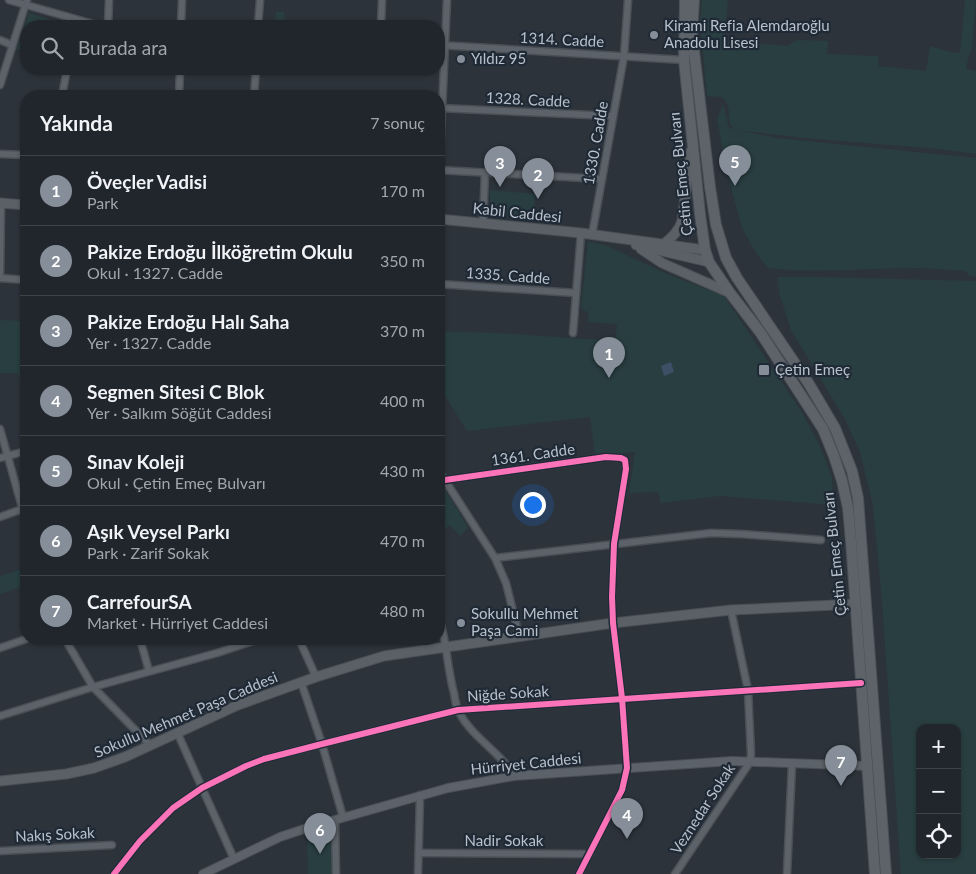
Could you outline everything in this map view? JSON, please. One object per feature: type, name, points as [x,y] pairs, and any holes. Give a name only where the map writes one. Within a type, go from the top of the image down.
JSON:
[{"type":"main road","name":"Çetin Emeç Bulvarı","points":[[685,0],[684,60],[705,250],[709,262],[760,332],[823,429],[834,456],[848,508],[861,604],[886,874]]},
{"type":"main road","name":"Çetin Emeç Bulvarı","points":[[694,0],[692,34],[710,186],[721,245],[737,278],[823,406],[844,449],[852,471],[858,498],[861,683],[875,874]]},
{"type":"main road","points":[[664,244],[674,236],[682,221],[692,136]]},
{"type":"main road","points":[[1,203],[20,204]]},
{"type":"main road","name":"Kabil Caddesi","points":[[445,220],[581,233],[705,250]]},
{"type":"main road","name":"Kabil Caddesi","points":[[592,235],[709,262]]},
{"type":"main road","points":[[705,250],[721,245]]},
{"type":"main road","points":[[637,246],[662,262],[730,293]]},
{"type":"main road","points":[[709,262],[726,258]]},
{"type":"main road","name":"Sokullu Mehmet Paşa Caddesi","points":[[0,780],[66,774],[94,768],[125,757],[238,705],[301,682],[384,656],[519,635],[731,610],[861,604]]},
{"type":"street","points":[[9,0],[27,3],[68,20]]},
{"type":"street","points":[[108,20],[109,0]]},
{"type":"street","points":[[181,20],[182,0]]},
{"type":"street","points":[[258,20],[260,0]]},
{"type":"street","points":[[381,20],[382,0]]},
{"type":"street","points":[[445,20],[447,0]]},
{"type":"street","name":"1330. Cadde","points":[[592,235],[624,56],[628,0]]},
{"type":"street","points":[[21,20],[27,3]]},
{"type":"street","points":[[0,86],[20,23]]},
{"type":"street","points":[[0,40],[12,45]]},
{"type":"street","name":"1314. Cadde","points":[[445,45],[684,60]]},
{"type":"street","points":[[63,90],[66,75]]},
{"type":"street","points":[[179,90],[180,75]]},
{"type":"street","points":[[254,90],[256,75]]},
{"type":"street","points":[[441,75],[441,90]]},
{"type":"street","name":"1328. Cadde","points":[[445,108],[613,116]]},
{"type":"street","points":[[0,154],[20,155]]},
{"type":"street","points":[[445,170],[602,179]]},
{"type":"street","points":[[483,223],[485,172]]},
{"type":"street","points":[[1,203],[0,278],[20,280]]},
{"type":"street","points":[[573,333],[581,233]]},
{"type":"street","name":"1335. Cadde","points":[[445,284],[576,293]]},
{"type":"street","points":[[0,429],[20,496]]},
{"type":"street","points":[[0,458],[20,453]]},
{"type":"street","name":"1361. Cadde","points":[[445,480],[606,457],[621,458],[625,460],[626,469],[614,544]]},
{"type":"street","points":[[445,480],[495,558],[506,583],[519,635]]},
{"type":"street","points":[[0,517],[20,510]]},
{"type":"street","points":[[495,558],[722,533],[821,540]]},
{"type":"street","points":[[579,874],[622,790],[627,768],[622,698],[613,623],[614,544]]},
{"type":"street","name":"Veznedar Sokak","points":[[675,874],[750,762],[748,690],[731,610]]},
{"type":"street","points":[[0,648],[20,640]]},
{"type":"street","points":[[68,645],[92,687],[150,746]]},
{"type":"street","points":[[142,645],[150,671]]},
{"type":"street","points":[[0,716],[92,687],[240,645]]},
{"type":"street","points":[[302,645],[316,677]]},
{"type":"street","points":[[445,646],[450,680],[458,710],[468,727],[509,768],[514,776]]},
{"type":"street","points":[[301,682],[322,744],[339,818],[336,874]]},
{"type":"street","name":"Niğde Sokak","points":[[114,874],[140,841],[174,808],[202,788],[246,766],[322,744],[458,710],[861,683]]},
{"type":"street","points":[[177,732],[234,859]]},
{"type":"street","name":"Hürriyet Caddesi","points":[[204,874],[280,837],[339,818],[448,788],[514,776],[732,761],[867,766]]},
{"type":"street","points":[[787,874],[792,764]]},
{"type":"street","points":[[418,874],[420,795]]},
{"type":"street","name":"Nakış Sokak","points":[[0,851],[112,845]]},
{"type":"street","name":"Nadir Sokak","points":[[419,853],[590,854]]},
{"type":"green space","points":[[702,0],[728,0],[724,41],[788,46],[797,40],[828,41],[827,54],[878,56],[879,66],[926,71],[930,46],[960,53],[965,0],[976,0],[972,47],[966,69],[976,71],[976,154],[738,130],[776,138],[976,158],[976,276],[970,276],[965,271],[928,268],[824,271],[768,268],[756,253],[742,228],[728,176],[717,119],[723,104],[729,128],[734,129],[731,126],[727,104],[722,97],[707,96],[700,23]]},
{"type":"green space","points":[[276,12],[284,12],[285,20],[275,20]]},
{"type":"green space","points":[[29,13],[51,20],[27,20]]},
{"type":"green space","points":[[490,190],[535,194],[534,218],[490,214]]},
{"type":"green space","points":[[588,242],[605,245],[667,274],[724,296],[803,414],[819,444],[832,477],[833,505],[720,496],[661,503],[658,492],[629,493],[635,452],[595,455],[590,417],[467,431],[445,396],[445,331],[615,341],[617,324],[588,322],[589,314],[581,308]]},
{"type":"green space","points":[[777,277],[976,281],[976,874],[901,874],[882,602],[873,505],[860,452],[845,419],[791,330],[780,296]]},
{"type":"green space","points":[[0,320],[20,321],[20,382],[18,373],[0,373]]},
{"type":"green space","points":[[445,491],[468,527],[461,536],[449,525],[445,529]]},
{"type":"green space","points":[[20,570],[20,587],[0,594],[0,576]]},
{"type":"green space","points":[[332,826],[333,874],[308,874],[307,833]]},
{"type":"water","points":[[671,362],[674,372],[664,376],[661,366]]},
{"type":"cycle path","points":[[445,480],[606,457],[625,460],[626,469],[614,544],[612,597],[627,768],[622,790],[579,874]]},
{"type":"cycle path","points":[[114,874],[140,841],[173,808],[202,788],[264,759],[322,744],[458,710],[861,683]]},
{"type":"place","name":"Kirami Refia Alemdaroğlu Anadolu Lisesi","points":[[654,35]]},
{"type":"place","name":"Yıldız 95","points":[[461,59]]},
{"type":"place","name":"Sınav Koleji","points":[[735,186]]},
{"type":"place","name":"Pakize Erdoğu Halı Saha","points":[[500,187]]},
{"type":"place","name":"Pakize Erdoğu İlköğretim Okulu","points":[[538,199]]},
{"type":"place","name":"Çetin Emeç","points":[[764,370]]},
{"type":"place","name":"Öveçler Vadisi","points":[[609,378]]},
{"type":"place","name":"Sokullu Mehmet Paşa Cami","points":[[461,623]]},
{"type":"place","name":"CarrefourSA","points":[[841,786]]},
{"type":"place","name":"Segmen Sitesi C Blok","points":[[627,839]]},
{"type":"place","name":"Aşık Veysel Parkı","points":[[320,854]]}]
